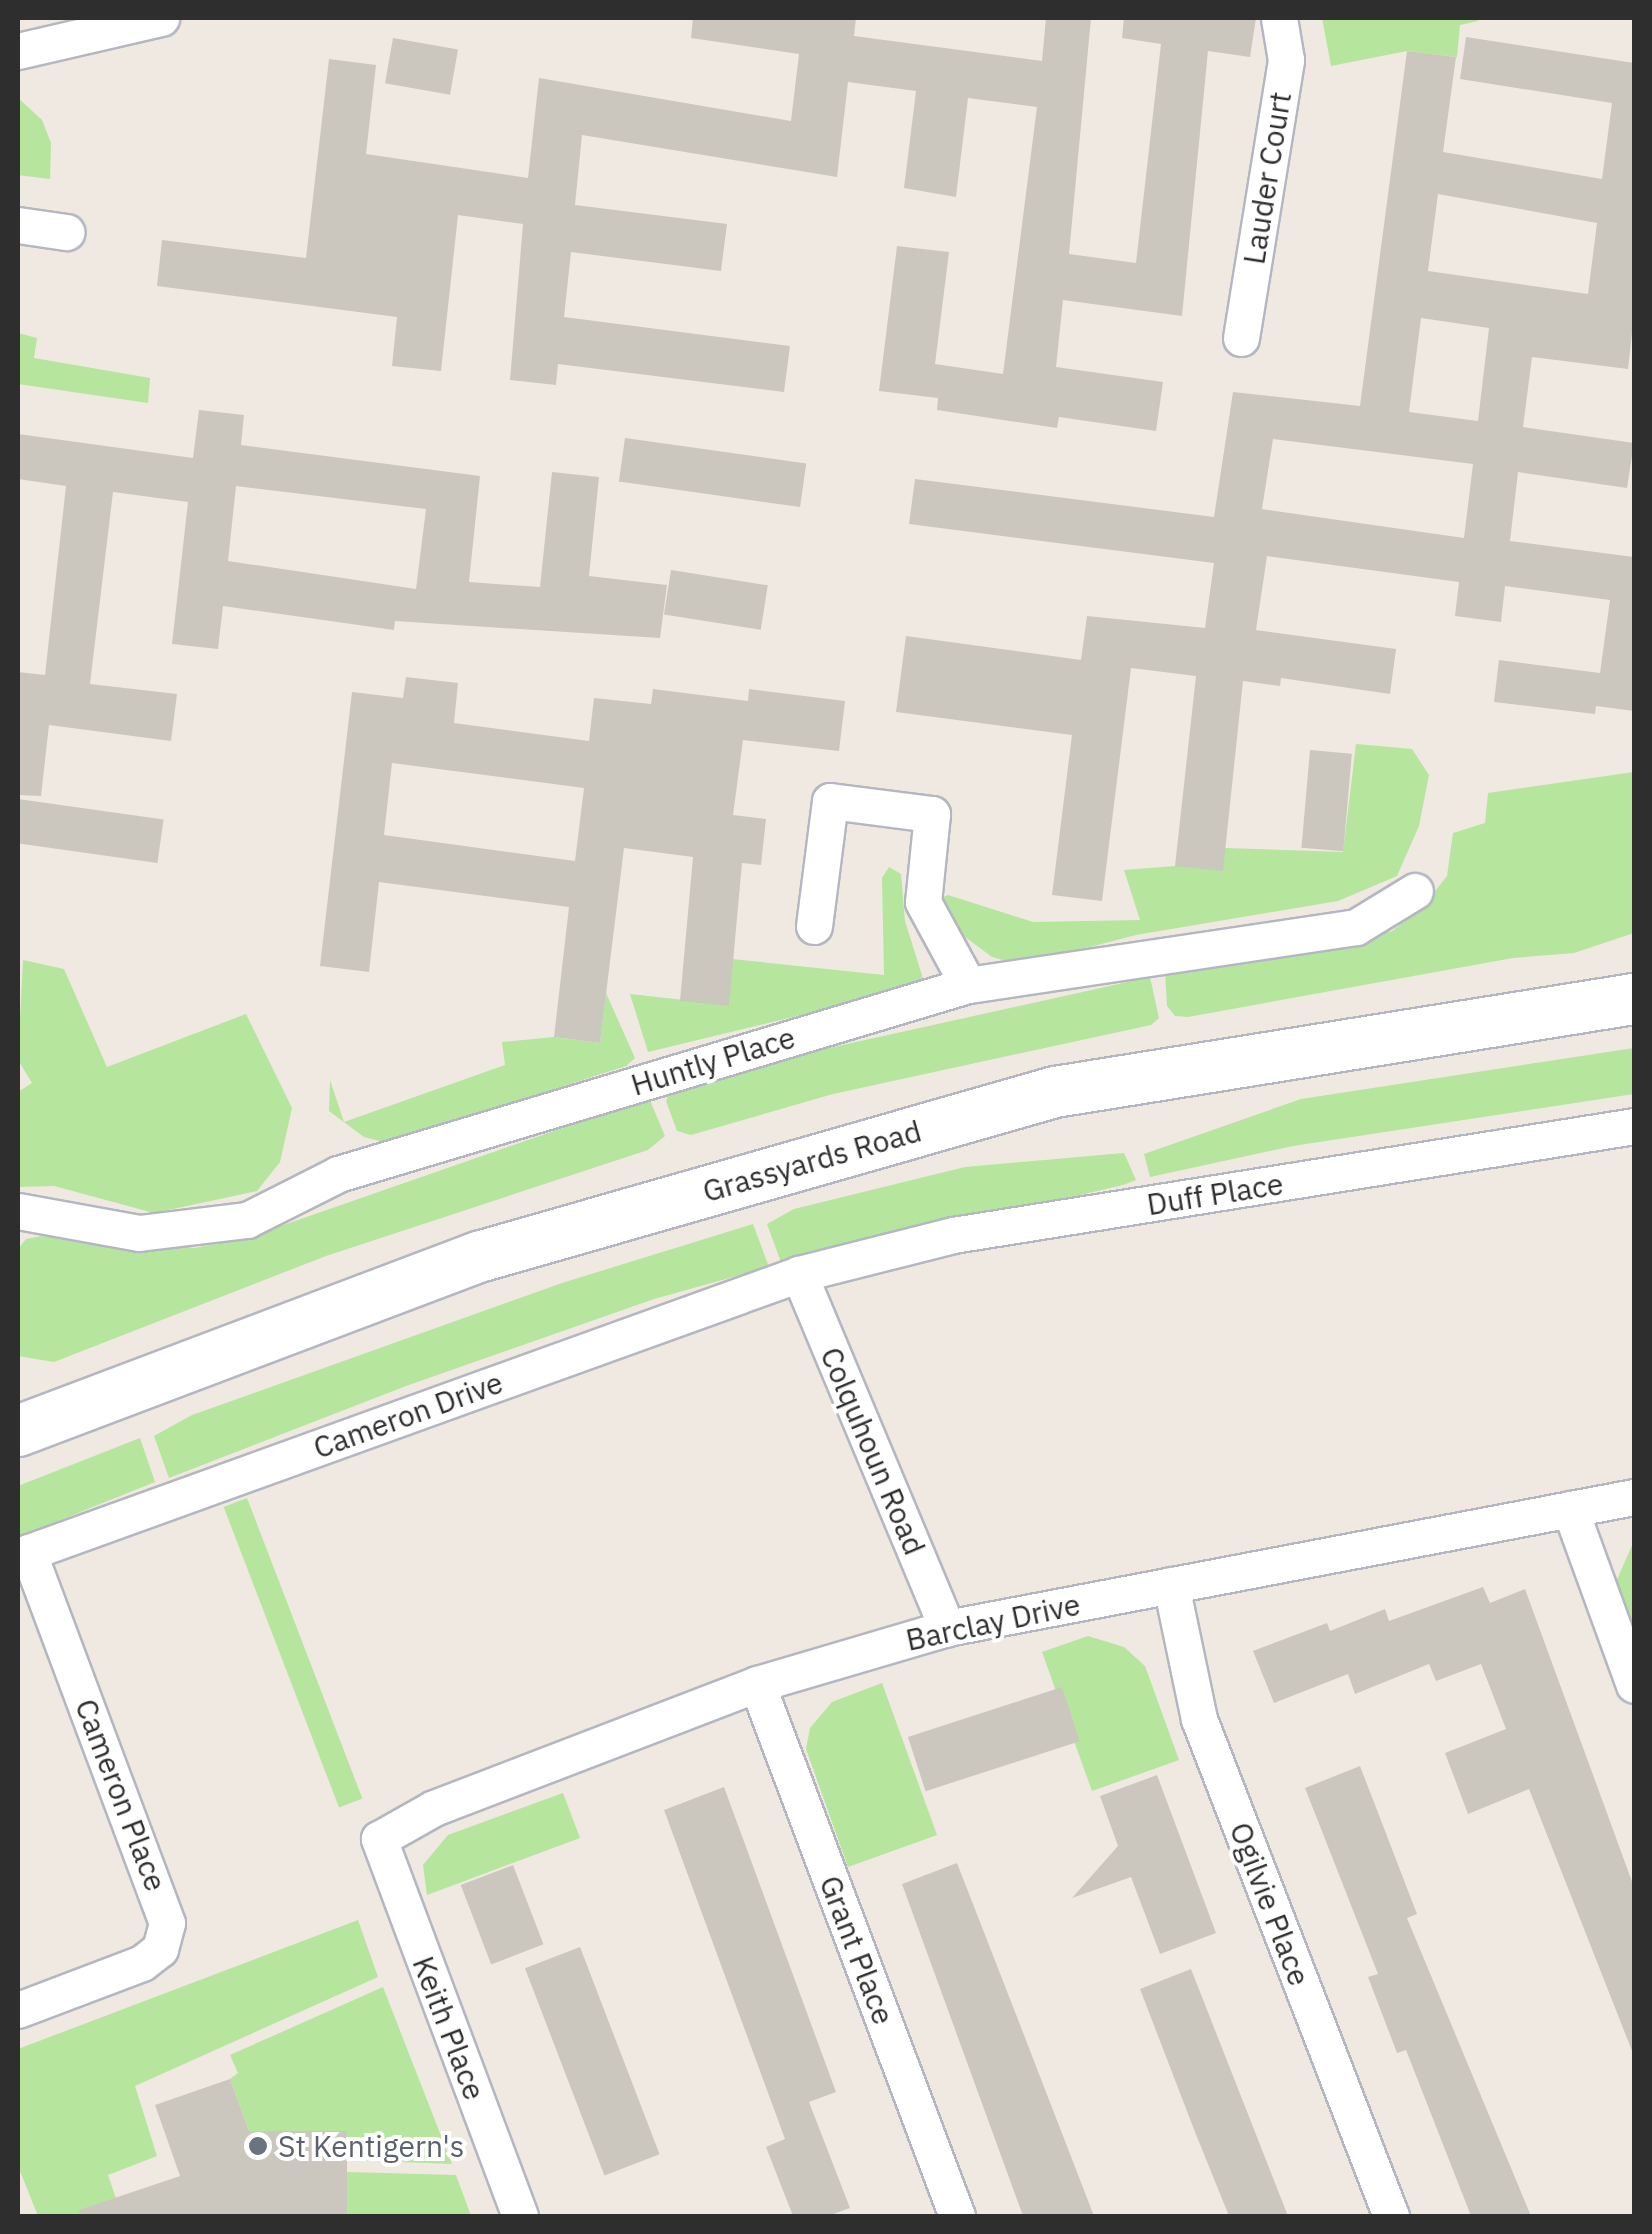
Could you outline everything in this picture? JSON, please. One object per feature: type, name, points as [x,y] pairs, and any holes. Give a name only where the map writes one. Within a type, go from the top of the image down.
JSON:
[{"type":"main road","name":"Grassyards Road","points":[[18,1431],[482,1256],[1055,1092],[1634,999]]},
{"type":"street","points":[[18,51],[161,18]]},
{"type":"street","name":"Lauder Court","points":[[1241,338],[1286,60],[1279,18]]},
{"type":"street","points":[[18,225],[66,232]]},
{"type":"street","points":[[814,926],[830,801],[932,814],[923,902],[968,985]]},
{"type":"street","name":"Huntly Place","points":[[18,1211],[139,1233],[247,1220],[338,1174],[968,985],[1356,926],[1414,890]]},
{"type":"street","name":"Duff Place","points":[[799,1274],[953,1235],[1634,1126]]},
{"type":"street","name":"Cameron Drive","points":[[23,1554],[799,1274]]},
{"type":"street","name":"Colquhoun Road","points":[[799,1274],[947,1628]]},
{"type":"street","name":"Barclay Drive","points":[[378,1840],[434,1808],[756,1684],[947,1628],[1634,1496]]},
{"type":"street","points":[[1570,1509],[1634,1686]]},
{"type":"street","name":"Cameron Place","points":[[18,2010],[142,1963],[160,1948],[167,1923],[23,1554]]},
{"type":"street","name":"Ogilvie Place","points":[[1171,1585],[1199,1719],[1391,2216]]},
{"type":"street","name":"Grant Place","points":[[756,1684],[956,2216]]},
{"type":"street","name":"Keith Place","points":[[378,1840],[520,2216]]},
{"type":"green space","points":[[1322,18],[1478,21],[1460,25],[1457,57],[1407,51],[1331,66]]},
{"type":"green space","points":[[18,98],[42,120],[51,143],[50,179],[18,175]]},
{"type":"green space","points":[[18,333],[37,338],[34,358],[150,378],[148,403],[18,384]]},
{"type":"green space","points":[[1356,744],[1412,749],[1429,775],[1419,826],[1397,876],[1338,901],[1136,935],[1021,965],[992,957],[937,916],[934,901],[948,895],[1033,922],[1140,920],[1124,870],[1175,866],[1225,848],[1343,852]]},
{"type":"green space","points":[[1634,772],[1634,933],[1574,953],[1513,958],[1188,1017],[1175,1016],[1167,1006],[1165,972],[1392,931],[1421,909],[1447,876],[1453,833],[1485,823],[1488,793]]},
{"type":"green space","points":[[889,867],[901,874],[905,921],[925,985],[648,1052],[630,994],[729,1005],[732,959],[884,975],[882,878]]},
{"type":"green space","points":[[23,960],[64,969],[107,1067],[246,1014],[292,1108],[280,1162],[257,1191],[154,1213],[54,1186],[18,1187],[18,1092],[32,1083],[18,1060]]},
{"type":"green space","points":[[1150,977],[1159,1018],[1151,1025],[833,1094],[691,1135],[677,1131],[666,1101],[670,1092],[802,1054]]},
{"type":"green space","points":[[606,993],[635,1058],[626,1066],[387,1143],[364,1137],[329,1111],[330,1080],[344,1122],[505,1065],[502,1042],[554,1037],[600,1043]]},
{"type":"green space","points":[[1634,1048],[1634,1094],[1293,1146],[1150,1177],[1144,1154],[1301,1099]]},
{"type":"green space","points":[[649,1098],[665,1136],[648,1150],[326,1256],[54,1362],[18,1356],[18,1249],[26,1239],[64,1232],[195,1248],[252,1236]]},
{"type":"green space","points":[[1124,1153],[1136,1180],[1123,1185],[782,1265],[767,1224],[794,1209],[965,1167]]},
{"type":"green space","points":[[753,1224],[769,1267],[654,1299],[406,1386],[169,1478],[154,1436],[192,1415],[562,1283]]},
{"type":"green space","points":[[140,1438],[155,1482],[18,1537],[18,1486]]},
{"type":"green space","points":[[247,1498],[362,1799],[339,1808],[224,1507]]},
{"type":"green space","points":[[1634,1541],[1634,1637],[1615,1584]]},
{"type":"green space","points":[[1088,1636],[1124,1647],[1145,1666],[1179,1760],[1092,1791],[1042,1652]]},
{"type":"green space","points":[[882,1683],[937,1835],[848,1867],[806,1749],[810,1728],[832,1702]]},
{"type":"green space","points":[[563,1793],[580,1838],[427,1895],[423,1865],[448,1835]]},
{"type":"green space","points":[[358,1920],[378,1977],[135,2086],[157,2156],[108,2175],[122,2216],[38,2216],[18,2166],[18,2049]]},
{"type":"green space","points":[[383,1987],[452,2164],[347,2160],[347,2131],[249,2131],[230,2079],[238,2073],[230,2055]]},
{"type":"green space","points":[[347,2172],[456,2175],[471,2216],[347,2216]]},
{"type":"building","points":[[693,18],[856,18],[854,36],[1042,61],[1046,18],[1091,18],[1069,254],[1136,263],[1161,44],[1122,38],[1124,18],[1256,18],[1250,57],[1208,51],[1182,316],[1063,300],[1056,367],[1163,382],[1156,431],[1059,417],[1057,428],[937,410],[938,398],[879,391],[897,246],[949,252],[935,364],[1003,374],[1037,107],[968,98],[956,197],[904,188],[916,91],[848,82],[837,177],[582,135],[575,205],[727,224],[721,271],[571,252],[564,317],[790,346],[784,392],[558,364],[556,385],[510,380],[523,224],[458,215],[441,371],[392,366],[397,317],[157,286],[162,240],[306,258],[329,59],[376,65],[366,154],[528,178],[539,78],[791,121],[799,54],[691,38]]},
{"type":"building","points":[[1466,37],[1634,63],[1634,315],[1628,369],[1532,357],[1523,427],[1634,443],[1627,488],[1518,472],[1510,541],[1634,557],[1634,711],[1596,706],[1595,714],[1494,702],[1499,660],[1600,673],[1610,600],[1505,586],[1501,622],[1455,616],[1459,582],[1267,556],[1256,630],[1396,649],[1390,694],[1281,678],[1280,686],[1243,681],[1223,871],[1175,866],[1196,676],[1131,668],[1102,901],[1052,895],[1072,735],[896,712],[906,636],[1081,660],[1087,616],[1205,628],[1214,563],[909,524],[915,479],[1214,517],[1233,392],[1360,406],[1407,51],[1456,57],[1443,152],[1602,179],[1612,103],[1460,79]],"holes":[[[1438,194],[1597,223],[1588,294],[1428,271]],[[1421,318],[1489,328],[1478,421],[1409,412]],[[1273,439],[1473,464],[1464,538],[1262,509]]]},
{"type":"building","points":[[393,38],[458,49],[450,95],[385,83]]},
{"type":"building","points":[[199,410],[244,415],[241,445],[480,476],[469,582],[540,587],[552,472],[599,477],[589,576],[667,585],[660,638],[395,621],[394,630],[223,606],[218,649],[172,644],[188,502],[113,492],[90,684],[177,694],[171,741],[49,725],[41,796],[18,795],[18,672],[45,675],[66,486],[18,479],[18,434],[193,458]],"holes":[[[236,486],[426,509],[416,589],[228,561]]]},
{"type":"building","points":[[625,438],[806,463],[800,507],[619,482]]},
{"type":"building","points":[[671,570],[768,585],[761,630],[664,614]]},
{"type":"building","points":[[406,677],[458,683],[454,723],[589,741],[594,698],[651,704],[653,689],[748,701],[749,689],[845,701],[839,751],[743,740],[733,815],[766,819],[761,865],[742,863],[729,1006],[680,1001],[693,857],[624,848],[600,1043],[554,1037],[569,907],[379,882],[369,972],[320,966],[352,692],[403,698]],"holes":[[[392,763],[584,788],[575,861],[384,835]]]},
{"type":"building","points":[[1310,750],[1352,754],[1343,851],[1301,848]]},
{"type":"building","points":[[18,799],[164,819],[157,863],[18,843]]},
{"type":"building","points":[[1483,1587],[1490,1603],[1525,1589],[1634,1887],[1634,2056],[1529,1789],[1468,1814],[1445,1753],[1506,1729],[1481,1664],[1436,1681],[1429,1664],[1355,1694],[1348,1674],[1274,1703],[1253,1651],[1327,1623],[1330,1631],[1385,1609],[1389,1621]]},
{"type":"building","points":[[1062,1687],[1080,1741],[926,1791],[908,1737]]},
{"type":"building","points":[[1360,1766],[1417,1914],[1407,1918],[1531,2216],[1471,2216],[1406,2050],[1397,2053],[1368,1977],[1378,1974],[1305,1788]]},
{"type":"building","points":[[1157,1775],[1216,1933],[1160,1954],[1131,1877],[1072,1898],[1118,1846],[1100,1796]]},
{"type":"building","points":[[724,1787],[836,2092],[809,2102],[850,2208],[828,2216],[793,2216],[766,2147],[785,2139],[664,1810]]},
{"type":"building","points":[[957,1863],[1094,2216],[1023,2216],[902,1884]]},
{"type":"building","points":[[513,1865],[543,1944],[491,1964],[461,1885]]},
{"type":"building","points":[[580,1947],[660,2154],[604,2175],[525,1968]]},
{"type":"building","points":[[1191,1969],[1288,2216],[1229,2216],[1195,2132],[1140,1989]]},
{"type":"building","name":"St Kentigern's","points":[[230,2079],[249,2131],[347,2131],[347,2216],[80,2216],[79,2210],[180,2176],[155,2105]]},
{"type":"place","name":"St Kentigern's","points":[[258,2146]]}]
